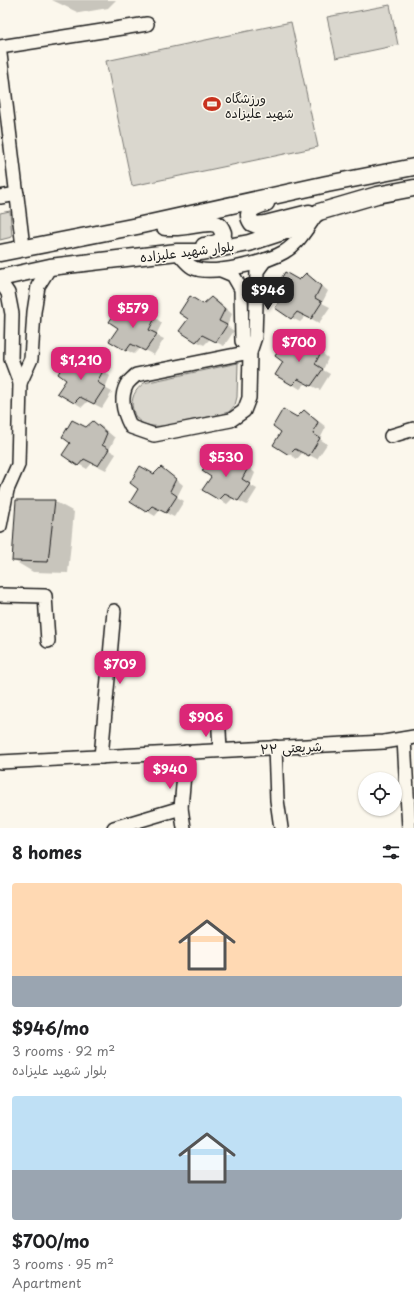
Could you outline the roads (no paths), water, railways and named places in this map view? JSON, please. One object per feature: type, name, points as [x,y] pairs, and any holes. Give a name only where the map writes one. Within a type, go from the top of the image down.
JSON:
[{"type":"main road","points":[[0,253],[23,247],[137,226],[327,184],[414,167]]},
{"type":"main road","points":[[318,212],[257,225],[252,223],[249,217],[251,209],[255,206],[327,184]]},
{"type":"main road","name":"بلوار شهید علیزاده","points":[[0,279],[50,267],[177,252],[201,252],[249,243],[289,230],[318,212],[377,195],[414,188]]},
{"type":"main road","points":[[137,226],[175,227],[210,223],[218,225],[222,230],[223,236],[218,243],[177,252]]},
{"type":"street","points":[[0,47],[147,24]]},
{"type":"street","points":[[0,54],[2,83],[23,247]]},
{"type":"street","points":[[0,197],[17,194]]},
{"type":"street","points":[[177,252],[192,267],[204,271],[221,270],[265,260],[284,252],[295,243],[318,212]]},
{"type":"street","points":[[250,352],[136,375],[127,384],[123,399],[125,415],[132,427],[154,435],[231,420],[244,411],[249,398],[250,352],[255,337],[258,271],[265,260]]},
{"type":"street","points":[[20,383],[31,359],[34,312],[38,286],[50,267]]},
{"type":"street","points":[[221,270],[234,275],[241,289],[242,341],[250,352]]},
{"type":"street","points":[[0,279],[8,293],[12,314],[11,359],[20,383],[18,465],[3,490],[0,526]]},
{"type":"street","points":[[391,436],[414,429]]},
{"type":"street","points":[[0,595],[45,596],[48,641]]},
{"type":"street","points":[[101,757],[114,612]]},
{"type":"street","points":[[218,712],[220,750]]},
{"type":"street","points":[[409,738],[411,808],[409,828]]},
{"type":"street","name":"شریعتی ۲۲","points":[[0,762],[384,742],[409,738]]},
{"type":"street","points":[[275,747],[277,800],[280,828]]},
{"type":"street","points":[[184,828],[181,808],[186,752]]},
{"type":"street","points":[[114,828],[181,808]]},
{"type":"place","name":"ورزشگاه شهید علیزاده","points":[[212,104]]}]
